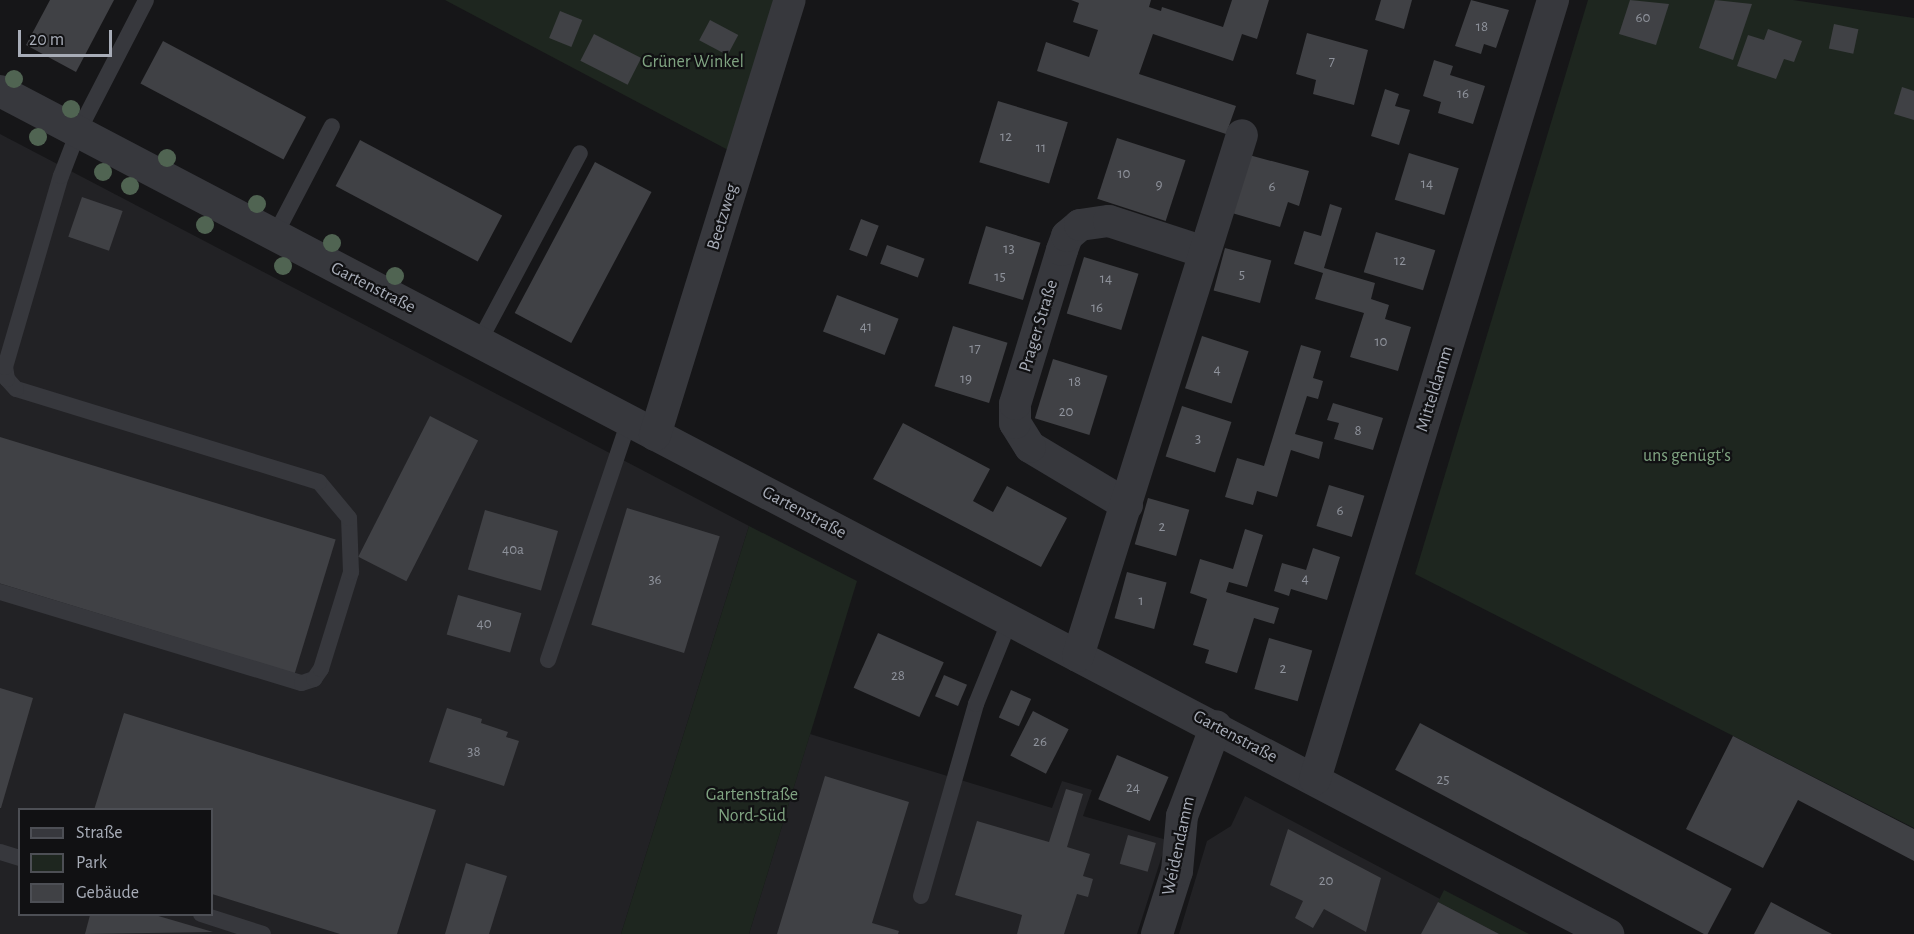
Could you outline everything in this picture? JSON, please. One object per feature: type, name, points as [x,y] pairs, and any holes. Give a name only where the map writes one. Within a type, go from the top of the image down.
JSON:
[{"type":"street","name":"Beetzweg","points":[[642,428],[790,0]]},
{"type":"street","name":"Mitteldamm","points":[[1315,779],[1553,0]]},
{"type":"street","name":"Gartenstraße","points":[[0,91],[274,237],[1216,726],[1608,934]]},
{"type":"street","points":[[1078,656],[1242,135]]},
{"type":"street","name":"Prager Straße","points":[[1126,505],[1030,447],[1015,423],[1018,393],[1062,250],[1067,236],[1080,225],[1109,221],[1204,252]]},
{"type":"street","name":"Weidendamm","points":[[1157,934],[1177,871],[1182,816],[1216,726]]},
{"type":"lane","points":[[0,592],[302,683],[314,679],[321,669],[351,572],[349,518],[319,482],[16,389],[7,379],[4,367],[78,132],[146,0]]},
{"type":"lane","points":[[274,237],[332,126]]},
{"type":"lane","points":[[479,342],[580,153]]},
{"type":"lane","points":[[548,660],[642,428]]},
{"type":"lane","points":[[921,896],[976,704],[1010,620]]},
{"type":"lane","points":[[0,852],[18,857]]},
{"type":"lane","points":[[204,916],[263,934]]},
{"type":"shaded area","points":[[0,134],[749,526],[621,934],[0,934]]},
{"type":"shaded area","points":[[810,734],[1052,808],[1062,781],[1092,790],[1083,816],[1167,840],[1137,934],[749,934]]},
{"type":"shaded area","points":[[1245,796],[1478,919],[1529,934],[1179,934],[1207,841],[1231,826]]},
{"type":"green space","name":"Grüner Winkel","points":[[445,0],[776,0],[730,151]]},
{"type":"green space","name":"uns genügt's","points":[[1588,0],[1793,0],[1914,18],[1914,828],[1415,574]]},
{"type":"green space","name":"Gartenstraße Nord-Süd","points":[[749,526],[857,581],[749,934],[621,934]]},
{"type":"green space","points":[[1444,890],[1529,934],[1499,934],[1438,902]]},
{"type":"building","points":[[50,0],[114,0],[76,72],[26,45]]},
{"type":"building","points":[[1071,0],[1151,0],[1149,7],[1161,11],[1162,7],[1223,27],[1232,0],[1269,0],[1257,39],[1242,34],[1233,61],[1153,34],[1139,74],[1236,106],[1226,134],[1037,71],[1046,42],[1089,57],[1098,30],[1073,22],[1079,3]]},
{"type":"building","points":[[1381,0],[1412,0],[1404,29],[1375,20]]},
{"type":"building","points":[[1471,0],[1509,10],[1496,48],[1484,44],[1481,54],[1455,46]]},
{"type":"building","points":[[1630,0],[1669,4],[1656,45],[1619,34]]},
{"type":"building","points":[[1715,0],[1752,4],[1733,60],[1699,48]]},
{"type":"building","points":[[560,11],[582,20],[571,47],[549,38]]},
{"type":"building","points":[[710,20],[738,35],[727,55],[699,40]]},
{"type":"building","points":[[1834,24],[1858,29],[1853,54],[1829,48]]},
{"type":"building","points":[[1768,29],[1802,41],[1794,62],[1784,59],[1776,79],[1737,66],[1748,35],[1764,40]]},
{"type":"building","points":[[1307,33],[1368,50],[1354,105],[1313,94],[1316,80],[1296,74]]},
{"type":"building","points":[[594,34],[641,58],[628,85],[580,61]]},
{"type":"building","points":[[163,41],[306,117],[284,159],[140,83]]},
{"type":"building","points":[[1434,60],[1453,66],[1450,75],[1485,86],[1473,124],[1438,113],[1441,102],[1423,96]]},
{"type":"building","points":[[1902,87],[1914,91],[1914,120],[1894,114]]},
{"type":"building","points":[[1385,89],[1399,94],[1395,106],[1410,110],[1399,145],[1371,136]]},
{"type":"building","points":[[998,101],[1068,122],[1049,184],[979,162]]},
{"type":"building","points":[[1117,138],[1185,160],[1166,221],[1097,199]]},
{"type":"building","points":[[360,140],[502,216],[478,261],[336,186]]},
{"type":"building","points":[[1409,153],[1459,168],[1444,215],[1395,200]]},
{"type":"building","points":[[1249,155],[1309,171],[1299,206],[1288,202],[1280,227],[1232,213]]},
{"type":"building","points":[[595,162],[652,192],[571,343],[515,313]]},
{"type":"building","points":[[82,197],[123,211],[109,251],[68,237]]},
{"type":"building","points":[[1330,204],[1342,208],[1324,268],[1375,283],[1371,299],[1389,305],[1385,319],[1411,327],[1398,371],[1350,357],[1364,313],[1315,299],[1323,273],[1294,264],[1304,231],[1321,236]]},
{"type":"building","points":[[861,219],[879,226],[867,257],[849,250]]},
{"type":"building","points":[[986,226],[1041,243],[1023,300],[968,283]]},
{"type":"building","points":[[1376,232],[1435,250],[1423,290],[1364,272]]},
{"type":"building","points":[[887,245],[925,259],[918,277],[880,264]]},
{"type":"building","points":[[1225,248],[1271,260],[1260,303],[1214,291]]},
{"type":"building","points":[[1084,257],[1139,274],[1121,330],[1067,313]]},
{"type":"building","points":[[837,295],[899,319],[885,355],[823,331]]},
{"type":"building","points":[[953,326],[1008,343],[989,403],[935,386]]},
{"type":"building","points":[[1202,336],[1249,351],[1232,403],[1185,388]]},
{"type":"building","points":[[1301,345],[1321,351],[1313,378],[1323,381],[1318,399],[1307,396],[1295,434],[1323,442],[1319,459],[1291,450],[1277,497],[1257,491],[1253,505],[1225,497],[1237,458],[1264,466]]},
{"type":"building","points":[[1053,359],[1108,376],[1089,435],[1035,418]]},
{"type":"building","points":[[1333,403],[1383,418],[1373,450],[1334,439],[1339,423],[1327,420]]},
{"type":"building","points":[[1182,406],[1231,422],[1215,472],[1166,456]]},
{"type":"building","points":[[430,416],[478,441],[406,581],[358,557]]},
{"type":"building","points":[[903,423],[990,469],[973,501],[993,512],[1007,486],[1067,518],[1041,567],[873,479]]},
{"type":"building","points":[[0,437],[336,540],[295,674],[0,583]]},
{"type":"building","points":[[1329,485],[1364,496],[1352,537],[1316,526]]},
{"type":"building","points":[[1148,498],[1189,510],[1176,556],[1135,544]]},
{"type":"building","points":[[627,508],[720,536],[684,653],[591,625]]},
{"type":"building","points":[[485,510],[558,531],[541,591],[468,570]]},
{"type":"building","points":[[1245,529],[1263,535],[1247,587],[1229,582],[1226,592],[1279,608],[1274,624],[1254,618],[1237,673],[1205,663],[1209,650],[1193,645],[1207,599],[1190,593],[1200,559],[1233,569]]},
{"type":"building","points":[[1313,548],[1340,557],[1327,600],[1291,589],[1289,596],[1274,591],[1282,563],[1306,570]]},
{"type":"building","points":[[1127,572],[1167,583],[1154,629],[1115,618]]},
{"type":"building","points":[[458,595],[521,613],[510,653],[447,634]]},
{"type":"building","points":[[878,633],[944,662],[919,717],[854,688]]},
{"type":"building","points":[[1269,638],[1312,650],[1298,701],[1254,689]]},
{"type":"building","points":[[944,675],[967,685],[958,706],[935,696]]},
{"type":"building","points":[[0,688],[33,698],[1,808],[0,808]]},
{"type":"building","points":[[1011,690],[1031,699],[1019,726],[999,717]]},
{"type":"building","points":[[447,708],[482,719],[481,723],[508,732],[506,737],[519,741],[504,786],[429,762]]},
{"type":"building","points":[[1033,711],[1069,729],[1046,774],[1010,756]]},
{"type":"building","points":[[124,713],[436,810],[397,934],[340,934],[213,894],[213,808],[95,808]]},
{"type":"building","points":[[1420,723],[1732,889],[1708,934],[1704,934],[1395,770]]},
{"type":"building","points":[[1733,736],[1914,829],[1914,861],[1798,800],[1763,868],[1686,829]]},
{"type":"building","points":[[1117,755],[1169,777],[1150,821],[1098,799]]},
{"type":"building","points":[[825,776],[909,802],[872,923],[899,931],[898,934],[777,934]]},
{"type":"building","points":[[1066,789],[1083,794],[1067,847],[1090,854],[1083,876],[1093,879],[1088,897],[1077,894],[1064,934],[1017,934],[1022,915],[955,895],[977,821],[1049,842]]},
{"type":"building","points":[[1288,829],[1381,878],[1366,932],[1324,909],[1313,928],[1295,918],[1303,901],[1270,885]]},
{"type":"building","points":[[1128,835],[1156,843],[1148,872],[1120,864]]},
{"type":"building","points":[[466,863],[507,876],[489,934],[445,934]]},
{"type":"building","points":[[1438,902],[1499,934],[1421,934]]},
{"type":"building","points":[[1771,902],[1826,931],[1832,934],[1754,934]]},
{"type":"building","points":[[90,916],[158,916],[213,932],[85,934]]}]
